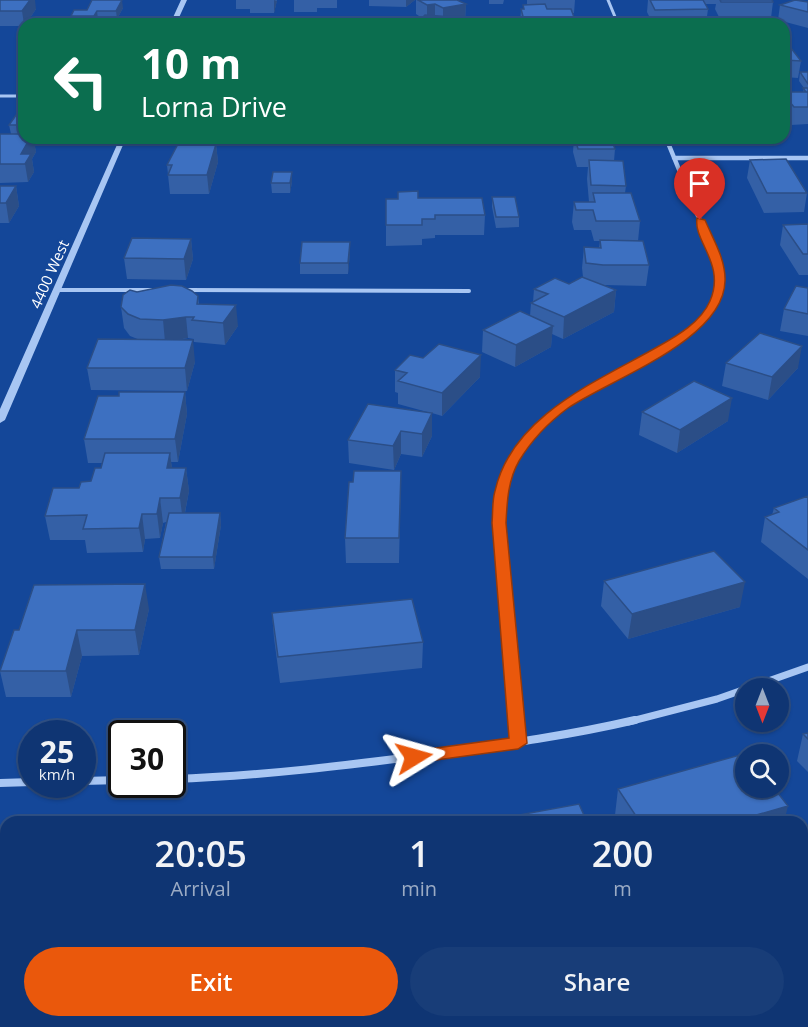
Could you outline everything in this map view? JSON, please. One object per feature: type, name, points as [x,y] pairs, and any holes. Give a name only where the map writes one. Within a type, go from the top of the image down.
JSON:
[{"type":"street","points":[[176,18],[184,0]]},
{"type":"street","points":[[608,0],[616,18]]},
{"type":"street","points":[[0,96],[18,96]]},
{"type":"street","name":"4400 West","points":[[0,420],[120,144]]},
{"type":"street","points":[[518,743],[499,523],[501,491],[512,462],[540,426],[564,406],[674,342],[701,322],[715,302],[720,281],[717,262],[668,144]]},
{"type":"street","points":[[674,158],[808,158]]},
{"type":"street","points":[[186,778],[373,762],[518,743],[666,714],[808,667]]},
{"type":"street","points":[[0,783],[18,782]]},
{"type":"lane","points":[[57,290],[163,290]]},
{"type":"lane","points":[[175,290],[469,291]]},
{"type":"building","points":[[0,0],[30,0],[22,11],[0,11]]},
{"type":"building","points":[[92,0],[122,0],[116,11],[97,11],[94,16],[71,16],[74,10],[87,10]]},
{"type":"building","points":[[418,0],[457,0],[466,4],[443,8],[435,4],[427,5]]},
{"type":"building","points":[[650,0],[703,0],[708,9],[655,10]]},
{"type":"building","points":[[720,0],[772,0],[773,2],[721,2]]},
{"type":"building","points":[[795,0],[808,2],[808,12],[780,5]]},
{"type":"building","points":[[545,4],[547,9],[571,9],[574,18],[523,18],[521,9],[524,9],[523,5]]},
{"type":"building","points":[[425,15],[464,18],[422,18]]},
{"type":"building","points":[[790,48],[791,48],[801,61],[790,60]]},
{"type":"building","points":[[800,72],[808,72],[808,84]]},
{"type":"building","points":[[790,92],[808,92],[808,107],[794,107],[790,102]]},
{"type":"building","points":[[18,112],[18,125],[9,125]]},
{"type":"building","points":[[0,134],[18,134],[18,144],[27,144],[21,154],[31,154],[25,164],[0,164]]},
{"type":"building","points":[[178,144],[216,144],[207,175],[168,175],[172,165],[167,165]]},
{"type":"building","points":[[577,144],[613,144],[615,149],[578,149]]},
{"type":"building","points":[[786,159],[807,193],[767,193],[750,160]]},
{"type":"building","points":[[589,160],[623,161],[626,186],[591,185]]},
{"type":"building","points":[[273,172],[292,172],[290,183],[271,183]]},
{"type":"building","points":[[0,186],[16,186],[6,203],[0,203]]},
{"type":"building","points":[[418,191],[418,198],[482,198],[485,215],[435,215],[435,219],[422,219],[422,225],[386,225],[386,199],[398,199],[398,192]]},
{"type":"building","points":[[593,193],[631,193],[640,221],[596,221],[593,210],[576,210],[574,202],[595,202]]},
{"type":"building","points":[[492,197],[515,197],[519,217],[496,217]]},
{"type":"building","points":[[808,224],[808,254],[803,254],[783,225]]},
{"type":"building","points":[[132,238],[191,239],[184,259],[124,258]]},
{"type":"building","points":[[600,240],[643,241],[649,265],[586,263],[584,247],[601,248]]},
{"type":"building","points":[[302,242],[350,242],[348,263],[300,263]]},
{"type":"building","points":[[582,277],[616,290],[564,317],[531,303],[548,294],[534,289],[555,278],[569,284]]},
{"type":"building","points":[[171,285],[182,286],[192,291],[198,296],[197,304],[236,305],[223,323],[192,320],[194,317],[163,320],[140,319],[128,314],[121,307],[123,295],[130,290],[137,292]]},
{"type":"building","points":[[796,286],[808,288],[808,314],[784,309]]},
{"type":"building","points":[[520,311],[553,326],[516,345],[483,330]]},
{"type":"building","points":[[760,333],[802,346],[772,377],[726,363]]},
{"type":"building","points":[[98,339],[193,340],[185,368],[87,368]]},
{"type":"building","points":[[439,344],[481,355],[442,393],[398,381],[407,373],[395,370],[410,355],[423,358]]},
{"type":"building","points":[[694,381],[732,398],[680,430],[642,412]]},
{"type":"building","points":[[119,392],[185,392],[175,439],[84,439],[98,396],[119,396]]},
{"type":"building","points":[[368,404],[432,413],[422,434],[401,431],[393,446],[348,440]]},
{"type":"building","points":[[105,453],[170,453],[167,468],[186,468],[180,498],[160,498],[157,514],[142,514],[139,528],[83,529],[87,515],[45,516],[53,488],[79,488],[81,482],[91,481],[95,468],[101,468]]},
{"type":"building","points":[[354,471],[401,471],[399,538],[345,538],[349,482],[353,482]]},
{"type":"building","points":[[808,496],[808,550],[765,517],[779,512],[774,508]]},
{"type":"building","points":[[169,513],[220,513],[213,557],[159,557]]},
{"type":"building","points":[[714,551],[745,582],[632,614],[604,581]]},
{"type":"building","points":[[145,584],[135,630],[77,630],[66,671],[0,671],[14,630],[19,630],[34,585]]},
{"type":"building","points":[[412,599],[423,642],[278,657],[272,613]]},
{"type":"building","points":[[735,756],[735,798],[782,798],[788,806],[753,816],[636,816],[618,789]]},
{"type":"building","points":[[579,804],[584,816],[513,816]]},
{"type":"route","points":[[414,757],[518,743],[499,523],[501,491],[512,462],[540,426],[564,406],[674,342],[701,322],[715,302],[720,281],[717,262],[700,220]]}]
